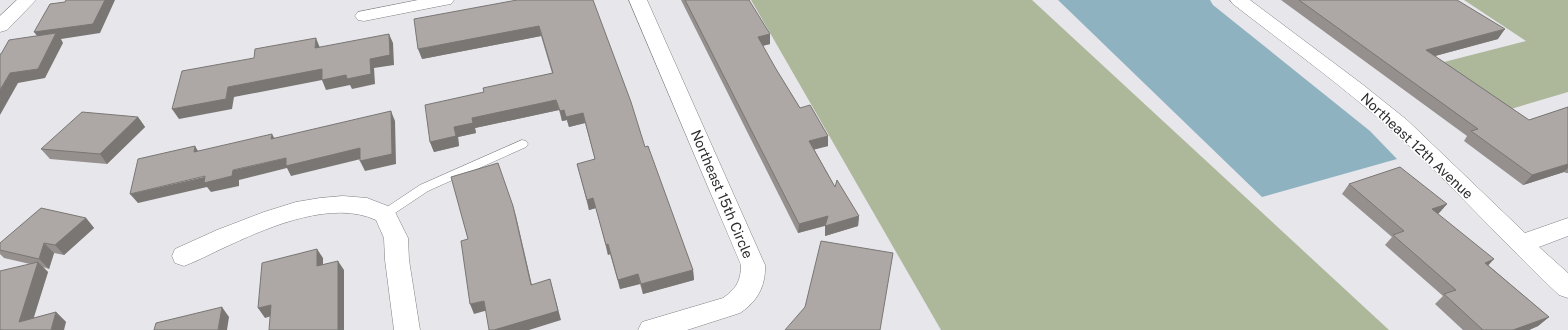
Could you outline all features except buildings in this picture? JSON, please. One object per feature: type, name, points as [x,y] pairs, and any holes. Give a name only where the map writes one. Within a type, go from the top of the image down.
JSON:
[{"type":"street","points":[[0,26],[27,0]]},
{"type":"street","points":[[364,16],[445,0]]},
{"type":"street","name":"Northeast 15th Circle","points":[[638,0],[753,265],[754,274],[752,284],[748,292],[731,306],[651,330]]},
{"type":"street","name":"Northeast 12th Avenue","points":[[1239,0],[1376,105],[1420,145],[1520,244],[1568,288]]},
{"type":"street","points":[[184,256],[235,231],[314,207],[338,204],[367,206],[385,214],[396,238],[396,260],[407,330]]},
{"type":"street","points":[[1520,244],[1568,227]]},
{"type":"lane","points":[[385,214],[424,188],[522,144]]},
{"type":"green space","points":[[751,0],[1032,0],[1389,330],[941,330]]},
{"type":"green space","points":[[1464,0],[1568,0],[1568,92],[1511,109],[1444,62],[1526,41]]},
{"type":"water","points":[[1058,0],[1210,0],[1213,5],[1370,131],[1397,159],[1262,197]]}]
